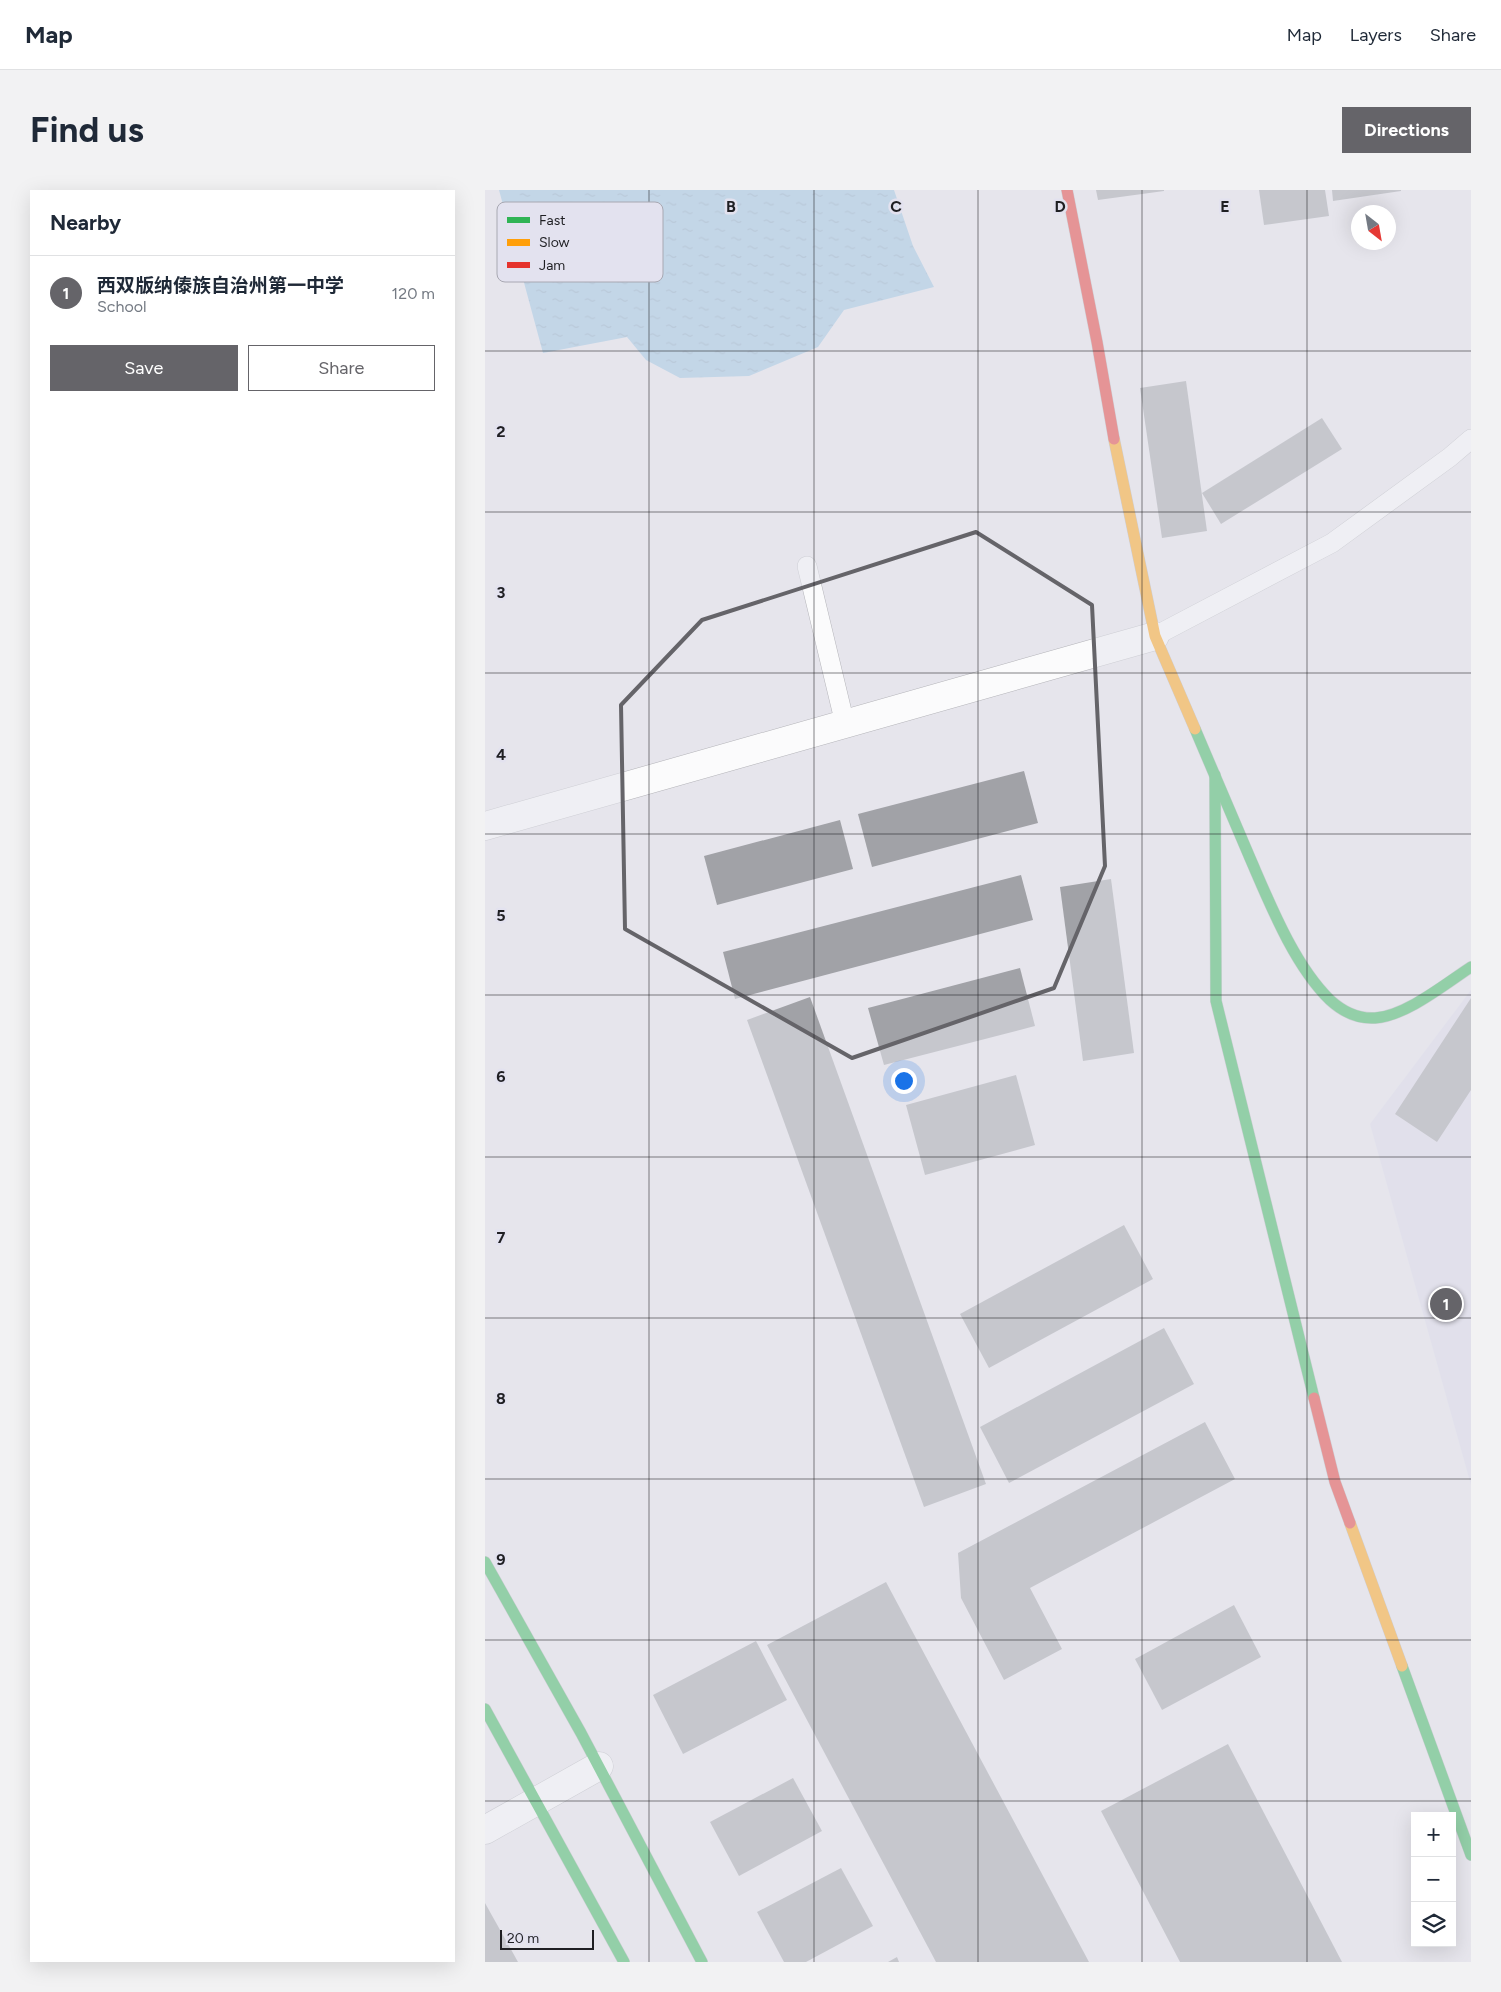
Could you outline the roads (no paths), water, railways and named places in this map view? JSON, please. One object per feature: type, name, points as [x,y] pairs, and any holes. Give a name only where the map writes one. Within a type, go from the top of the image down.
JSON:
[{"type":"street","points":[[1067,190],[1097,342],[1117,458],[1155,636],[1270,904],[1301,962],[1316,984],[1338,1006],[1359,1017],[1389,1016],[1414,1004],[1471,967]]},
{"type":"street","points":[[485,826],[1155,636]]},
{"type":"street","points":[[1215,775],[1217,1001],[1335,1482],[1471,1855]]},
{"type":"street","points":[[485,1562],[599,1766],[702,1962]]},
{"type":"street","points":[[485,1709],[624,1962]]},
{"type":"street","points":[[485,1830],[599,1766]]},
{"type":"lane","points":[[1155,636],[1332,543],[1471,439]]},
{"type":"lane","points":[[807,566],[845,724]]},
{"type":"water","points":[[499,190],[894,190],[913,246],[934,287],[844,310],[818,347],[749,376],[680,378],[646,360],[627,337],[543,353],[524,282],[663,282],[663,202],[502,202]]},
{"type":"place","name":"西双版纳傣族自治州第一中学","points":[[1446,1304]]}]
